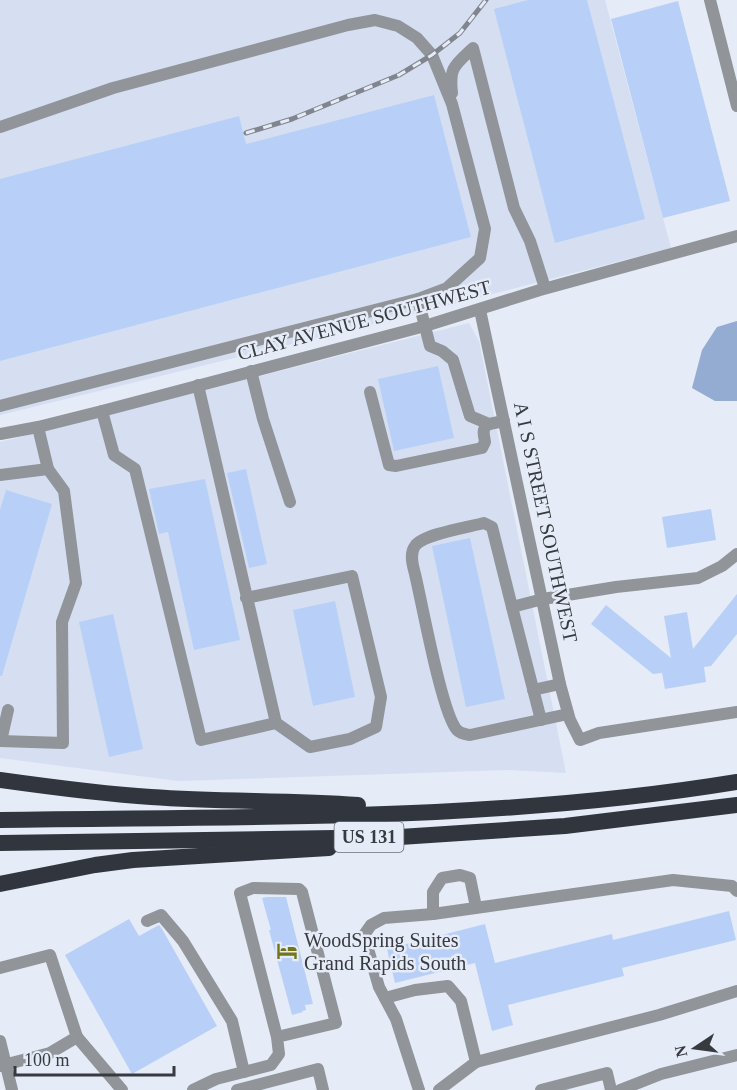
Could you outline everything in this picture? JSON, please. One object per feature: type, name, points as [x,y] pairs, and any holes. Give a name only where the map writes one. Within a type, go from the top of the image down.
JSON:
[{"type":"highway","points":[[0,780],[153,797],[294,801],[457,811]]},
{"type":"highway","name":"US 131","points":[[0,820],[325,816],[457,811],[614,798],[737,782]]},
{"type":"highway","name":"US 131","points":[[0,843],[400,837],[609,822],[737,805]]},
{"type":"highway","points":[[0,884],[133,860],[311,850],[533,829]]},
{"type":"street","points":[[710,0],[737,106]]},
{"type":"street","points":[[0,127],[113,88],[348,25],[375,20],[398,26],[408,32],[425,46],[435,63],[452,104],[485,229],[480,258],[447,288],[418,299],[0,406]]},
{"type":"street","points":[[452,104],[451,81],[454,66],[473,48],[514,208],[530,242],[545,288]]},
{"type":"street","name":"CLAY AVENUE SOUTHWEST","points":[[0,434],[102,411],[425,326],[545,288],[737,236]]},
{"type":"street","points":[[418,299],[430,346],[442,351],[453,360],[470,416],[489,424]]},
{"type":"street","name":"A I S STREET SOUTHWEST","points":[[480,310],[560,684],[568,714],[580,740],[599,733],[737,712]]},
{"type":"street","points":[[250,371],[290,502]]},
{"type":"street","points":[[198,385],[246,598],[276,723],[310,747],[350,739],[376,727],[381,697],[351,576],[246,598]]},
{"type":"street","points":[[370,392],[389,465],[396,466],[482,448],[486,442],[484,427],[504,420]]},
{"type":"street","points":[[102,411],[114,455],[135,469],[201,740],[276,723]]},
{"type":"street","points":[[8,710],[0,741],[63,743],[62,622],[76,583],[64,491],[48,469],[38,427]]},
{"type":"street","points":[[0,475],[48,469]]},
{"type":"street","points":[[540,720],[492,527],[484,523],[424,539],[415,546],[412,555],[415,574],[446,707],[456,729],[470,735],[540,720],[568,714]]},
{"type":"street","points":[[512,607],[543,599],[616,587],[698,578],[722,566],[737,554]]},
{"type":"street","points":[[533,690],[560,684]]},
{"type":"street","points":[[433,914],[433,892],[442,878],[460,875],[470,878],[476,907]]},
{"type":"street","points":[[419,1090],[396,1019],[379,987],[364,935],[371,925],[384,918],[433,914],[673,880],[732,886],[737,891]]},
{"type":"street","points":[[192,1090],[210,1081],[266,1067],[274,1062],[280,1051],[240,893],[253,888],[299,889],[302,892],[336,1023],[277,1037]]},
{"type":"street","points":[[147,921],[161,915],[183,941],[232,1021],[244,1072]]},
{"type":"street","points":[[0,968],[50,956],[77,1037],[122,1090]]},
{"type":"street","points":[[385,998],[415,990],[448,986],[461,1001],[476,1062]]},
{"type":"street","points":[[439,1090],[476,1062],[659,1015],[737,991]]},
{"type":"street","points":[[3,1065],[50,1053],[77,1037]]},
{"type":"street","points":[[0,1041],[3,1065],[12,1090]]},
{"type":"street","points":[[620,1090],[661,1074],[737,1055]]},
{"type":"street","points":[[237,1090],[318,1069],[323,1090]]},
{"type":"street","points":[[541,1090],[607,1073],[611,1090]]},
{"type":"shaded area","points":[[0,0],[605,0],[671,248],[391,320],[0,415]]},
{"type":"shaded area","points":[[469,323],[479,341],[566,773],[507,770],[178,781],[0,758],[0,442]]},
{"type":"water","points":[[737,321],[737,401],[715,401],[692,388],[702,350],[717,327]]},
{"type":"building","points":[[528,0],[587,0],[645,219],[555,243],[494,9]]},
{"type":"building","points":[[678,1],[730,201],[663,218],[611,19]]},
{"type":"building","points":[[434,95],[471,237],[0,361],[0,179],[239,116],[246,144]]},
{"type":"building","points":[[438,366],[454,438],[394,451],[378,379]]},
{"type":"building","points":[[246,469],[267,564],[249,568],[227,473]]},
{"type":"building","points":[[205,479],[240,640],[194,650],[168,532],[159,534],[149,489]]},
{"type":"building","points":[[6,490],[52,504],[2,676],[0,676],[0,510]]},
{"type":"building","points":[[711,509],[716,540],[667,548],[662,517]]},
{"type":"building","points":[[470,538],[505,699],[466,707],[432,546]]},
{"type":"building","points":[[737,594],[737,634],[711,666],[704,667],[706,682],[665,689],[662,673],[653,674],[591,624],[606,605],[671,658],[664,616],[687,612],[693,649]]},
{"type":"building","points":[[335,601],[355,697],[313,706],[293,610]]},
{"type":"building","points":[[113,614],[143,749],[109,757],[79,622]]},
{"type":"building","name":"WoodSpring Suites Grand Rapids South","points":[[286,897],[313,1004],[305,1005],[306,1010],[292,1015],[262,898]]},
{"type":"building","points":[[729,911],[736,940],[622,968],[624,976],[508,1005],[513,1025],[492,1031],[475,963],[395,983],[387,949],[485,924],[495,963],[612,934],[613,940]]},
{"type":"building","points":[[129,919],[139,936],[159,925],[217,1026],[132,1074],[65,955]]},
{"type":"railway","points":[[246,133],[292,119],[399,75],[432,55],[460,33],[486,0]]},
{"type":"place","name":"WoodSpring Suites Grand Rapids South","points":[[287,951]]}]
